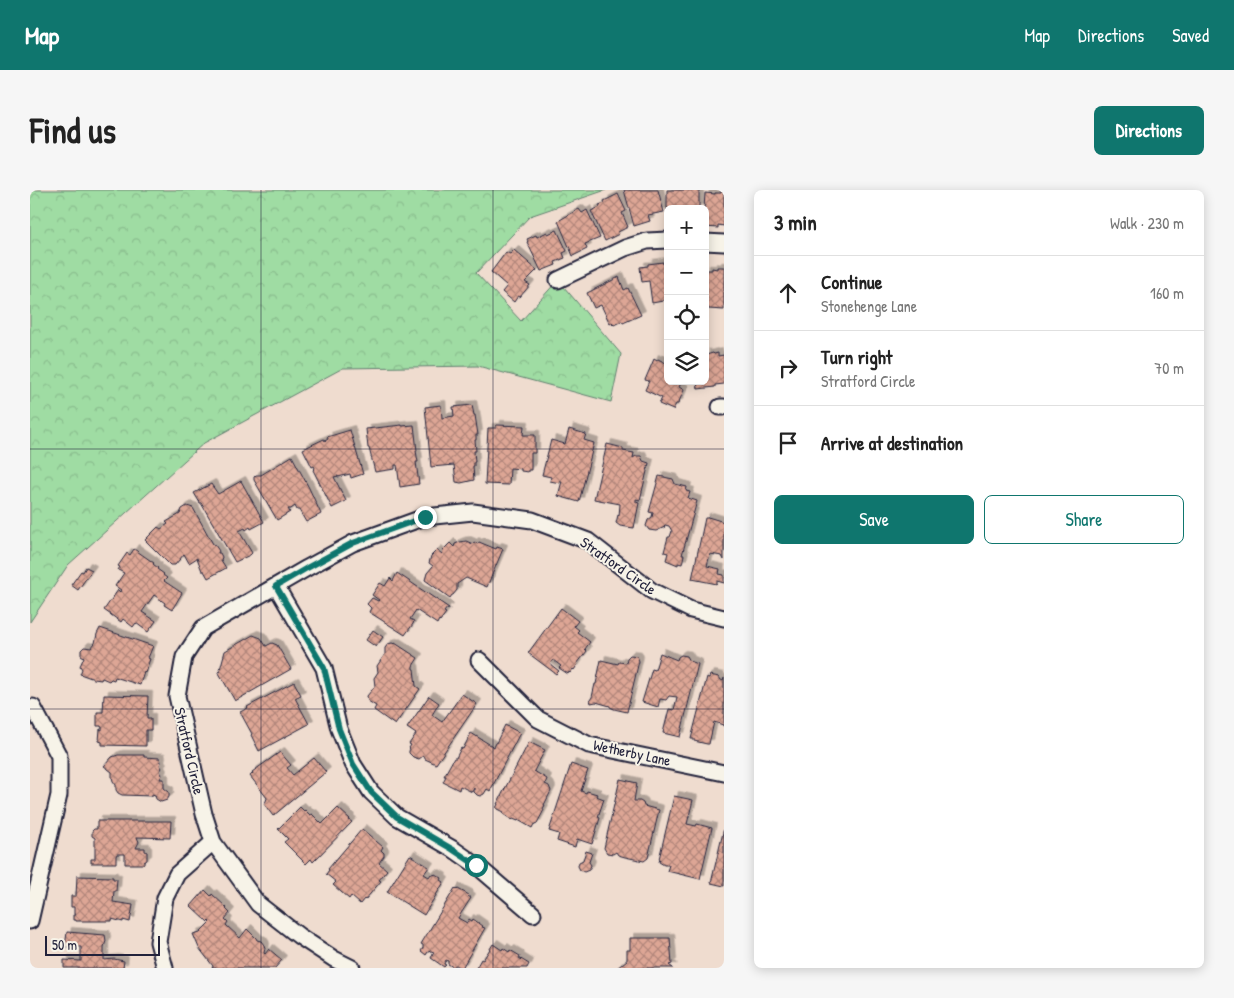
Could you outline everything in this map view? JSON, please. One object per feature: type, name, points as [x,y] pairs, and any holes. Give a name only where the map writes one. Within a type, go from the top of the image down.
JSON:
[{"type":"street","points":[[558,280],[625,248],[647,241],[664,240]]},
{"type":"street","points":[[709,242],[724,243]]},
{"type":"street","name":"Stratford Circle","points":[[352,968],[334,960],[258,904],[213,842],[204,814],[177,696],[184,657],[203,628],[353,543],[425,517],[473,512],[532,520],[588,541],[652,591],[691,610],[724,618]]},
{"type":"street","points":[[276,586],[324,668],[339,729],[353,764],[371,792],[397,817],[476,865],[534,914]]},
{"type":"street","name":"Wetherby Lane","points":[[479,660],[538,719],[589,745],[724,773]]},
{"type":"street","points":[[30,921],[59,795],[60,756],[33,707]]},
{"type":"street","points":[[165,968],[158,942],[165,898],[177,874],[213,842]]},
{"type":"green space","points":[[30,190],[606,190],[530,216],[476,273],[521,321],[558,280],[621,354],[611,402],[478,366],[343,368],[204,443],[68,565],[30,622]]},
{"type":"building","points":[[624,190],[658,190],[664,212],[648,215],[650,221],[634,226]]},
{"type":"building","points":[[667,190],[699,190],[699,205],[667,205]]},
{"type":"building","points":[[721,191],[724,192],[724,226],[718,225],[718,228],[709,227],[709,205],[704,205],[705,193],[721,193]]},
{"type":"building","points":[[618,194],[626,211],[622,213],[628,227],[605,241],[591,211],[600,207],[599,205],[605,203],[604,201]]},
{"type":"building","points":[[579,209],[582,213],[587,210],[600,238],[585,244],[587,249],[573,256],[558,221]]},
{"type":"building","points":[[557,230],[567,251],[563,253],[565,258],[555,262],[556,265],[541,271],[527,239]]},
{"type":"building","points":[[514,250],[537,270],[525,282],[530,285],[514,302],[502,292],[507,286],[491,272],[506,252],[510,254]]},
{"type":"building","points":[[663,262],[664,264],[663,301],[652,303],[649,281],[642,282],[640,267],[648,266],[648,264]]},
{"type":"building","points":[[717,267],[724,267],[724,310],[709,309],[709,270],[712,270],[712,268],[717,269]]},
{"type":"building","points":[[619,277],[624,290],[628,288],[641,315],[614,325],[610,324],[601,305],[594,308],[587,293]]},
{"type":"building","points":[[718,353],[718,356],[724,355],[724,384],[698,389],[698,385],[709,385],[709,354]]},
{"type":"building","points":[[654,359],[664,362],[664,385],[680,385],[679,387],[684,390],[673,410],[659,404],[662,398],[645,390],[649,381],[645,380]]},
{"type":"building","points":[[441,405],[442,418],[454,416],[453,407],[472,405],[478,435],[476,435],[475,440],[476,451],[474,451],[474,480],[461,483],[456,482],[454,465],[431,467],[425,407]]},
{"type":"building","points":[[414,425],[419,484],[400,487],[397,465],[395,465],[395,469],[375,472],[368,448],[366,429]]},
{"type":"building","points":[[496,425],[524,426],[523,435],[535,435],[535,453],[531,453],[531,470],[528,470],[528,472],[510,468],[509,485],[485,484],[488,428],[496,428]]},
{"type":"building","points":[[569,429],[586,434],[584,440],[594,443],[579,502],[558,496],[562,481],[560,483],[550,481],[551,477],[542,475],[551,440],[565,444]]},
{"type":"building","points":[[350,430],[363,474],[351,478],[350,474],[334,477],[346,501],[332,508],[313,470],[315,468],[314,466],[312,467],[303,449],[324,439],[325,441],[328,439],[327,437]]},
{"type":"building","points":[[607,444],[623,448],[623,451],[634,453],[633,458],[641,456],[643,461],[649,463],[640,500],[636,499],[636,502],[639,503],[634,528],[620,526],[616,523],[620,504],[594,499]]},
{"type":"building","points":[[292,456],[321,514],[306,522],[295,506],[288,509],[290,512],[277,520],[254,480],[256,475],[261,475]]},
{"type":"building","points":[[659,476],[673,479],[675,484],[687,487],[686,491],[690,492],[688,498],[697,501],[682,555],[684,555],[682,564],[678,563],[678,565],[666,560],[668,553],[664,552],[668,537],[670,537],[672,531],[669,526],[665,525],[665,527],[656,531],[649,530],[646,526],[648,520],[652,517],[653,513],[649,512]]},
{"type":"building","points":[[241,481],[264,522],[251,529],[250,527],[239,531],[252,553],[235,562],[194,493],[211,484],[218,494]]},
{"type":"building","points":[[187,506],[193,508],[213,544],[219,551],[218,553],[220,553],[221,560],[226,568],[208,578],[204,571],[202,571],[197,558],[189,563],[184,554],[175,565],[170,565],[145,540],[158,527],[161,529],[168,524],[166,522],[180,514],[182,509]]},
{"type":"building","points":[[708,517],[724,522],[724,560],[722,556],[710,554],[707,566],[720,569],[719,574],[724,575],[724,583],[717,581],[717,584],[692,579],[705,518]]},
{"type":"building","points":[[466,541],[473,544],[474,542],[478,544],[479,542],[496,549],[497,547],[503,549],[487,587],[466,578],[457,584],[457,590],[450,598],[425,580],[427,573],[433,566],[429,563],[431,556],[437,550],[442,554],[443,550],[450,543],[454,547],[455,544]]},
{"type":"building","points":[[134,549],[154,563],[157,569],[167,578],[164,581],[182,593],[172,610],[154,595],[142,612],[156,621],[148,632],[136,623],[133,627],[123,619],[121,622],[104,610],[118,590],[120,592],[121,590],[115,586],[124,573],[118,570],[120,567],[118,566],[127,553],[130,555]]},
{"type":"building","points":[[86,567],[92,570],[78,590],[71,585]]},
{"type":"building","points":[[397,573],[449,608],[444,612],[446,613],[437,624],[416,610],[410,619],[414,621],[413,624],[405,635],[369,612],[371,608],[367,604],[372,598],[379,600],[372,595],[380,583],[385,586],[390,578],[393,581]]},
{"type":"building","points":[[561,608],[578,621],[574,626],[579,630],[577,632],[590,642],[585,649],[587,651],[574,670],[568,674],[559,668],[561,666],[553,660],[550,664],[559,671],[556,674],[528,653]]},
{"type":"building","points":[[100,628],[153,646],[140,685],[115,677],[114,680],[111,679],[109,681],[102,678],[101,680],[94,679],[80,674],[82,669],[80,666],[84,657],[81,655],[81,650],[84,647],[91,648],[95,643]]},
{"type":"building","points":[[373,630],[383,637],[376,647],[366,640]]},
{"type":"building","points":[[253,635],[261,638],[266,646],[272,643],[277,645],[291,669],[235,701],[219,673],[225,651]]},
{"type":"building","points":[[392,643],[418,658],[413,669],[416,686],[420,689],[395,725],[374,710],[376,706],[368,701],[367,696],[375,686],[374,678],[378,672],[377,666],[385,654],[385,648],[388,644]]},
{"type":"building","points":[[660,653],[677,660],[681,655],[687,656],[690,661],[698,664],[680,737],[663,733],[669,709],[674,710],[677,697],[669,696],[666,700],[660,699],[658,707],[642,702],[652,669],[655,670]]},
{"type":"building","points":[[630,655],[637,656],[639,661],[627,712],[596,702],[591,703],[590,700],[596,684],[601,660],[618,664],[619,662],[626,663]]},
{"type":"building","points":[[710,675],[719,677],[723,681],[724,678],[724,726],[714,722],[709,744],[707,744],[691,739],[707,677],[709,678]]},
{"type":"building","points":[[294,682],[301,695],[295,698],[309,724],[259,751],[240,712]]},
{"type":"building","points":[[462,694],[477,704],[436,764],[425,759],[423,756],[419,759],[413,757],[409,753],[411,745],[409,744],[416,734],[407,728],[429,696],[439,703],[432,715],[442,722]]},
{"type":"building","points":[[104,695],[148,696],[147,718],[151,718],[151,730],[146,730],[146,746],[102,745],[102,742],[99,741],[100,729],[102,730],[102,727],[97,726],[97,712],[103,712]]},
{"type":"building","points":[[505,725],[520,733],[490,791],[487,789],[480,796],[474,792],[474,788],[472,792],[460,786],[459,790],[443,782],[446,776],[444,776],[454,758],[456,758],[461,748],[463,749],[471,733],[494,747]]},
{"type":"building","points":[[529,742],[545,750],[534,771],[547,779],[545,784],[549,786],[551,791],[544,805],[544,810],[536,825],[534,824],[532,828],[518,820],[512,820],[503,814],[504,812],[496,808]]},
{"type":"building","points":[[280,752],[291,765],[287,768],[293,775],[314,758],[326,772],[273,816],[264,804],[267,798],[250,776],[252,772]]},
{"type":"building","points":[[118,755],[144,755],[144,757],[160,758],[162,768],[160,771],[162,775],[160,779],[164,779],[164,788],[169,792],[167,800],[161,802],[152,794],[152,796],[122,795],[118,793],[113,781],[112,772],[104,766],[112,757]]},
{"type":"building","points":[[571,764],[588,770],[581,791],[597,794],[596,796],[604,799],[592,844],[577,839],[575,847],[557,841],[559,834],[549,831]]},
{"type":"building","points":[[620,779],[637,783],[634,801],[640,801],[644,806],[659,810],[648,858],[644,861],[618,855],[616,852],[613,854],[607,853],[604,848]]},
{"type":"building","points":[[674,796],[693,800],[687,824],[696,826],[697,824],[712,828],[700,879],[667,871],[669,865],[659,862]]},
{"type":"building","points":[[300,807],[310,815],[312,814],[322,824],[338,808],[352,822],[313,862],[311,859],[306,864],[284,842],[288,839],[278,829]]},
{"type":"building","points":[[97,821],[171,821],[170,838],[137,837],[139,842],[136,848],[145,848],[147,852],[147,860],[144,864],[125,864],[125,854],[117,854],[116,863],[91,863],[91,859],[95,859],[95,838],[92,836],[92,831],[97,829]]},
{"type":"building","points":[[724,828],[724,886],[711,883]]},
{"type":"building","points":[[362,829],[383,847],[381,850],[384,856],[379,863],[387,870],[379,880],[381,881],[360,904],[351,896],[349,899],[333,885],[336,882],[326,874],[328,869]]},
{"type":"building","points":[[586,851],[592,853],[589,862],[591,865],[589,870],[584,872],[578,866],[579,862],[583,860]]},
{"type":"building","points":[[410,855],[429,867],[424,874],[429,877],[431,874],[435,874],[442,878],[441,880],[444,882],[424,915],[387,892]]},
{"type":"building","points":[[77,876],[113,877],[113,879],[117,879],[113,902],[133,905],[130,922],[112,919],[112,921],[73,920],[73,915],[76,915],[74,914],[74,907],[71,907],[71,896],[76,896]]},
{"type":"building","points":[[455,888],[471,898],[458,918],[467,923],[469,919],[472,921],[473,919],[485,928],[462,968],[456,965],[453,967],[446,960],[444,967],[431,958],[434,952],[428,952],[426,955],[421,951],[423,945],[421,944]]},
{"type":"building","points":[[205,890],[227,908],[230,913],[225,919],[228,922],[226,925],[240,938],[247,929],[264,945],[265,954],[269,949],[282,960],[275,968],[212,968],[213,966],[199,948],[193,934],[200,932],[210,922],[191,906]]},
{"type":"building","points":[[67,932],[105,935],[104,960],[124,961],[123,968],[64,968],[64,960],[81,961],[81,947],[65,947]]},
{"type":"building","points":[[630,938],[670,938],[672,964],[669,965],[673,968],[617,968],[627,960],[627,950],[630,950]]},
{"type":"building","points":[[493,944],[502,950],[503,948],[509,952],[510,950],[520,956],[519,958],[529,964],[527,968],[476,968]]},
{"type":"route","points":[[425,517],[353,543],[276,586],[324,668],[339,729],[353,764],[371,792],[397,817],[476,865]]}]
